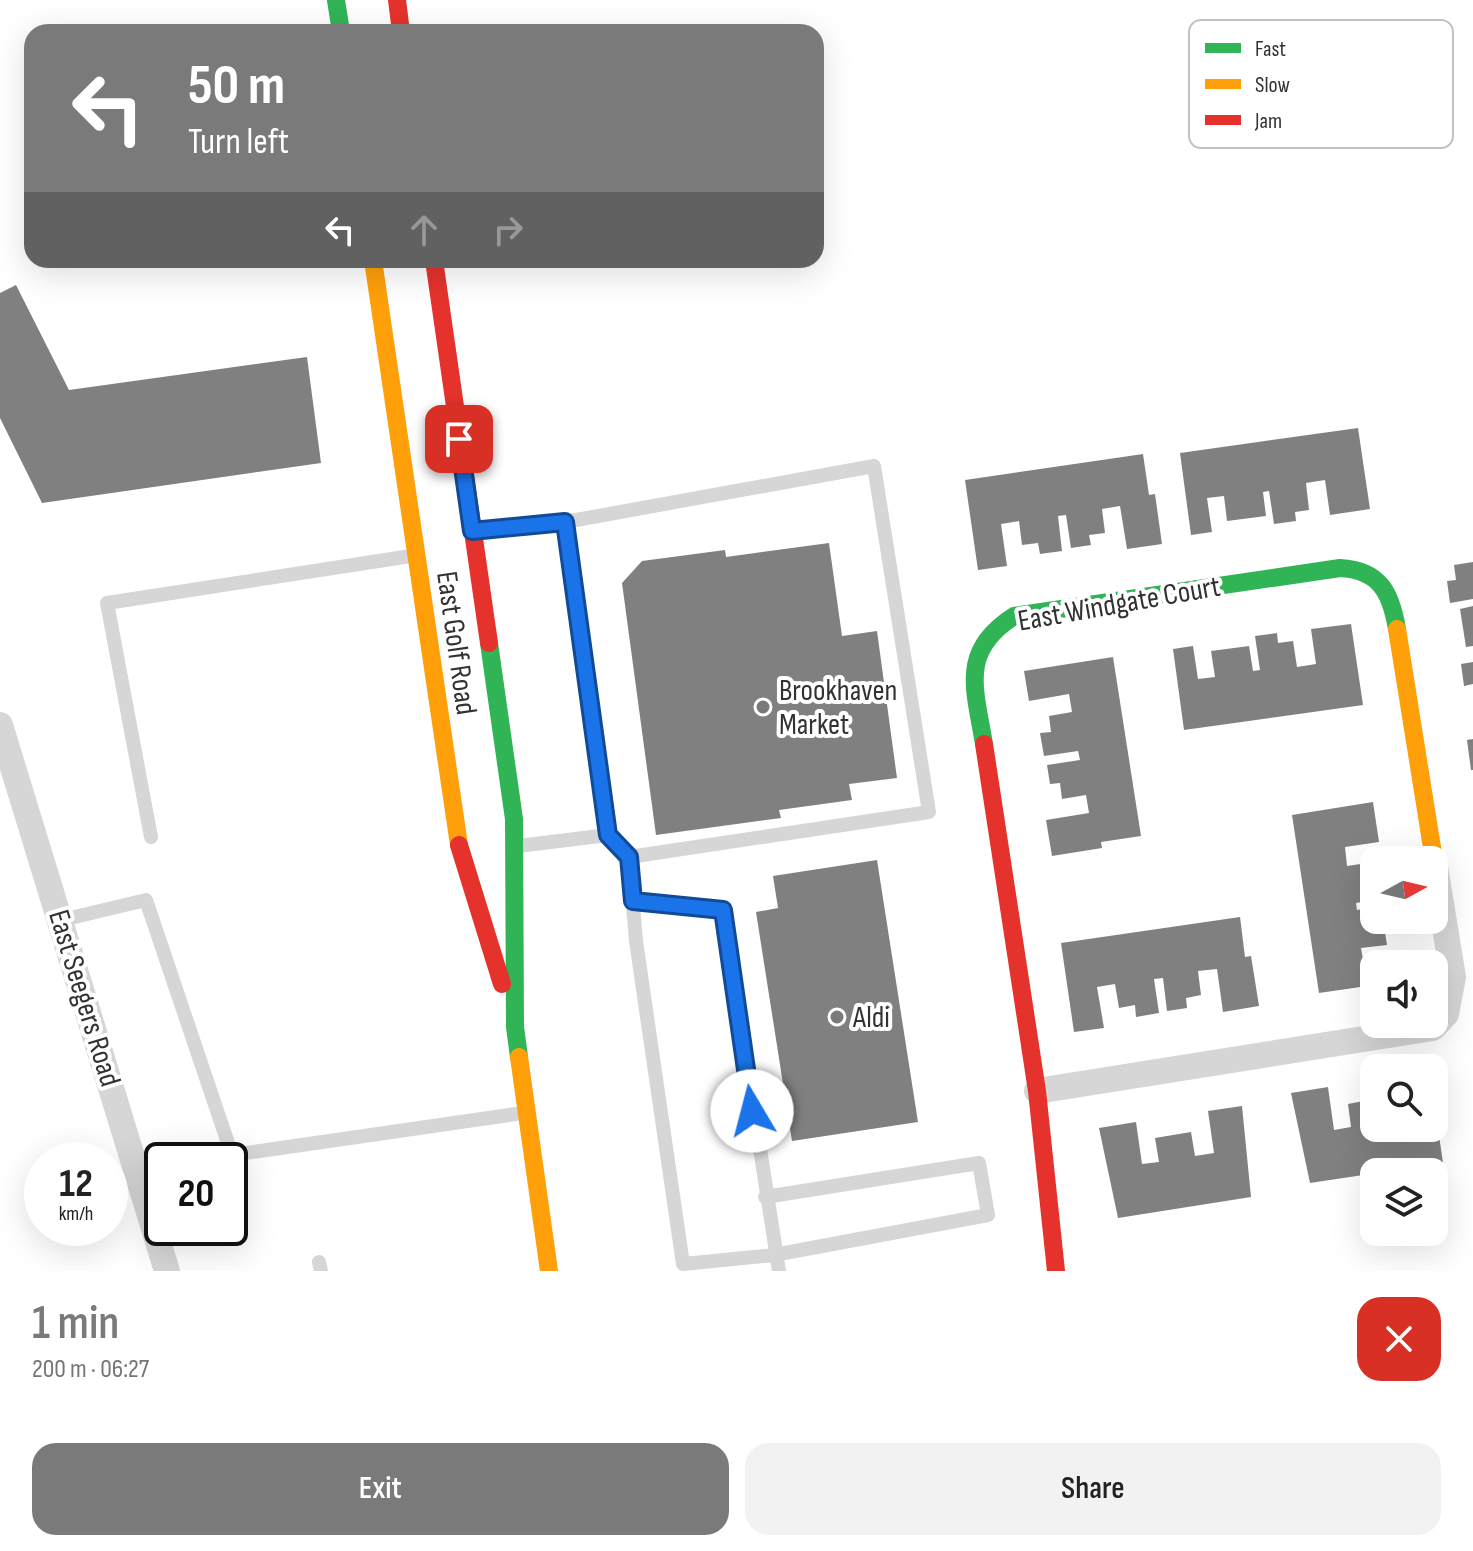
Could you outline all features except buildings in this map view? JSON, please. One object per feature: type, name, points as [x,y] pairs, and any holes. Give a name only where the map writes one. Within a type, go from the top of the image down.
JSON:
[{"type":"main road","points":[[336,0],[340,24]]},
{"type":"main road","points":[[397,0],[400,24]]},
{"type":"main road","name":"East Golf Road","points":[[374,268],[455,832],[515,1027]]},
{"type":"main road","name":"East Golf Road","points":[[435,268],[514,819],[515,1027],[549,1271]]},
{"type":"main road","name":"East Windgate Court","points":[[1056,1271],[1037,1091],[974,680],[975,654],[989,632],[1014,616],[1340,568],[1371,573],[1381,580],[1392,599],[1432,846]]},
{"type":"street","name":"East Seegers Road","points":[[0,725],[167,1271]]},
{"type":"street","name":"East Windgate Court","points":[[1037,1091],[1433,1028],[1446,1014],[1453,977],[1446,934]]},
{"type":"lane","points":[[472,531],[565,522],[874,466],[929,812],[629,857]]},
{"type":"lane","points":[[565,522],[608,835],[629,857],[683,1264],[774,1255],[988,1215],[979,1163],[765,1197]]},
{"type":"lane","points":[[151,837],[107,603],[416,555]]},
{"type":"lane","points":[[514,847],[608,835]]},
{"type":"lane","points":[[62,920],[146,900],[232,1155],[527,1113]]},
{"type":"lane","points":[[633,901],[723,910],[765,1197],[779,1271]]},
{"type":"traffic: fast","points":[[336,0],[340,24]]},
{"type":"traffic: fast","points":[[984,744],[975,689],[978,657],[997,629],[1014,616],[1340,568],[1365,573],[1381,586],[1387,594],[1397,629]]},
{"type":"traffic: fast","points":[[489,643],[514,819],[515,1027],[519,1057]]},
{"type":"traffic: slow","points":[[374,268],[459,845]]},
{"type":"traffic: slow","points":[[1397,629],[1432,846]]},
{"type":"traffic: slow","points":[[519,1057],[549,1271]]},
{"type":"traffic: jam","points":[[397,0],[400,24]]},
{"type":"traffic: jam","points":[[435,268],[489,643]]},
{"type":"traffic: jam","points":[[984,744],[1037,1091],[1056,1271]]},
{"type":"traffic: jam","points":[[459,845],[502,984]]},
{"type":"place","name":"Brookhaven Market","points":[[763,707]]},
{"type":"place","name":"Aldi","points":[[837,1017]]},
{"type":"route","points":[[459,439],[472,531],[565,522],[608,835],[629,857],[633,901],[723,910],[752,1111]]}]
